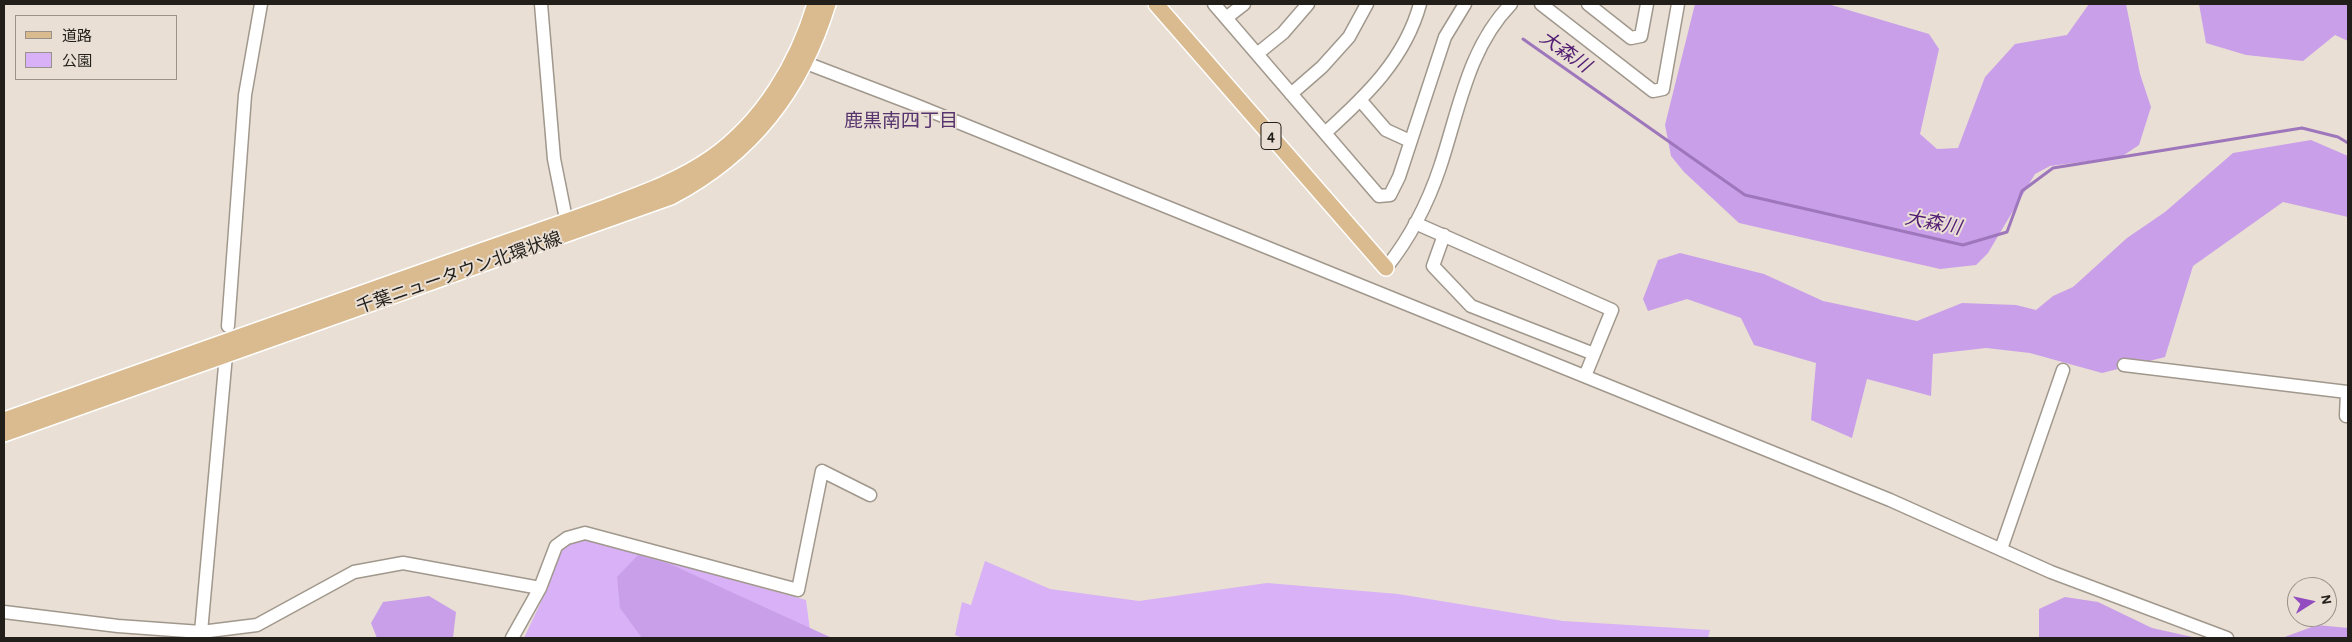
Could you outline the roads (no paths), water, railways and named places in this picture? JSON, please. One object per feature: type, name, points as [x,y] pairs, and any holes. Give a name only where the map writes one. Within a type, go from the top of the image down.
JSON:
[{"type":"main road","name":"千葉ニュータウン北環状線","points":[[4,434],[226,355],[567,228],[672,181],[724,147],[752,120],[781,82],[797,52],[815,4]]},
{"type":"main road","name":"千葉ニュータウン北環状線","points":[[4,420],[567,228],[671,197],[719,166],[765,124],[792,88],[806,63],[828,4]]},
{"type":"main road","name":"4","points":[[1156,4],[1386,268]]},
{"type":"street","points":[[228,326],[245,95],[261,4]]},
{"type":"street","points":[[540,4],[554,158],[567,228]]},
{"type":"street","points":[[1214,4],[1379,196],[1390,195],[1399,177],[1445,37],[1465,4]]},
{"type":"street","points":[[1226,18],[1244,4]]},
{"type":"street","points":[[1257,54],[1283,33],[1308,4]]},
{"type":"street","points":[[1291,94],[1322,67],[1349,37],[1367,4]]},
{"type":"street","points":[[1325,133],[1361,101],[1385,75],[1405,44],[1420,4]]},
{"type":"street","points":[[1386,268],[1415,223],[1440,169],[1474,58],[1487,33],[1512,4]]},
{"type":"street","points":[[1541,4],[1557,8],[1654,91],[1663,89],[1678,4]]},
{"type":"street","points":[[1588,4],[1631,38],[1641,36],[1647,4]]},
{"type":"street","points":[[806,63],[913,104],[1883,497],[2051,572],[2227,638]]},
{"type":"street","points":[[1361,101],[1386,130],[1410,141]]},
{"type":"street","points":[[1415,223],[1612,310],[1585,376]]},
{"type":"street","points":[[1444,235],[1433,266],[1471,306],[1594,354]]},
{"type":"street","points":[[201,632],[226,355]]},
{"type":"street","points":[[2124,365],[2346,392],[2346,416],[2348,416]]},
{"type":"street","points":[[2000,549],[2063,370]]},
{"type":"street","points":[[512,638],[540,588],[556,546],[567,538],[585,533],[798,590],[822,471],[870,495]]},
{"type":"street","points":[[4,612],[118,626],[201,632],[257,625],[354,572],[403,563],[540,588]]},
{"type":"waterway","name":"大森川","points":[[1523,39],[1745,195],[1963,245],[2007,232],[2022,191],[2053,168],[2302,128],[2338,137],[2348,143]]},
{"type":"district","name":"鹿黒南四丁目","points":[[901,121]]}]
